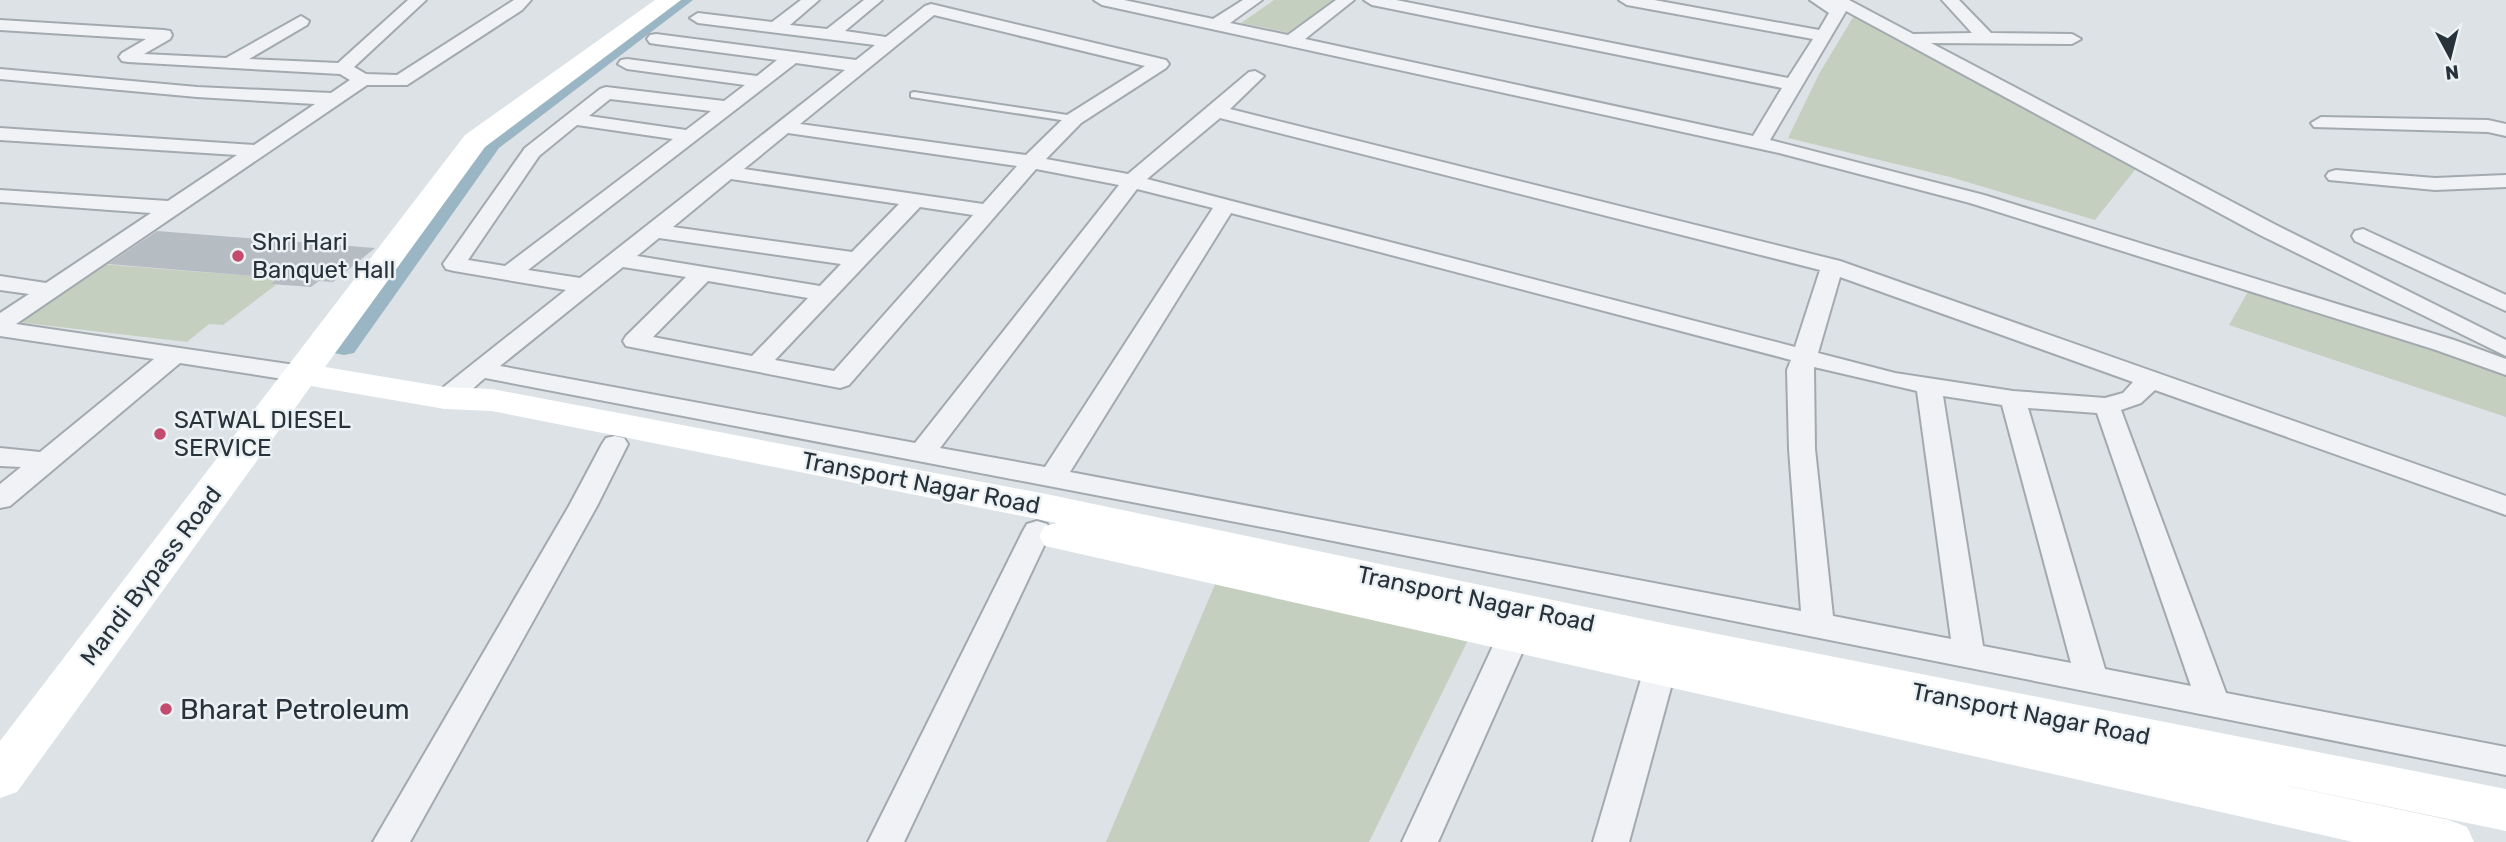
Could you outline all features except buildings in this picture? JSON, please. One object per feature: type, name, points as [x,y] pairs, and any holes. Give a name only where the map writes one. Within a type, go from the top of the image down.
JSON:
[{"type":"main road","name":"Mandi Bypass Road","points":[[0,778],[475,141],[497,122],[670,0]]},
{"type":"main road","name":"Transport Nagar Road","points":[[302,374],[445,398],[492,400],[1032,504],[1401,596],[1663,655],[2449,842]]},
{"type":"main road","name":"Transport Nagar Road","points":[[445,398],[461,411],[615,444],[1037,531],[1401,596],[1514,635],[1663,655],[2506,810]]},
{"type":"street","points":[[350,74],[417,0]]},
{"type":"street","points":[[0,25],[164,35],[128,57],[350,74],[401,81],[523,0]]},
{"type":"street","points":[[784,0],[809,1]]},
{"type":"street","points":[[830,35],[874,0]]},
{"type":"street","points":[[1102,0],[1758,143],[1977,199],[2445,345],[2506,368]]},
{"type":"street","points":[[1216,24],[1254,0]]},
{"type":"street","points":[[1291,41],[1346,0]]},
{"type":"street","points":[[1372,0],[1794,85]]},
{"type":"street","points":[[1628,0],[1824,36]]},
{"type":"street","points":[[1758,143],[1838,12],[1818,0]]},
{"type":"street","points":[[1837,0],[2267,230],[2506,349]]},
{"type":"street","points":[[1950,0],[1986,38]]},
{"type":"street","points":[[775,28],[809,1]]},
{"type":"street","points":[[445,398],[927,10],[933,9],[1160,64],[1074,119],[1031,162],[842,378],[837,380],[635,341],[702,274]]},
{"type":"street","points":[[698,18],[888,42]]},
{"type":"street","points":[[229,64],[301,21]]},
{"type":"street","points":[[656,38],[858,66]]},
{"type":"street","points":[[1912,38],[2072,39]]},
{"type":"street","points":[[510,273],[793,57]]},
{"type":"street","points":[[627,64],[761,82]]},
{"type":"street","points":[[0,74],[197,92],[335,99]]},
{"type":"street","points":[[0,327],[50,290],[359,82],[350,74]]},
{"type":"street","points":[[922,453],[1132,181],[1255,76]]},
{"type":"street","points":[[584,286],[454,264],[532,152],[610,92],[727,107]]},
{"type":"street","points":[[1216,111],[1832,266],[2506,506]]},
{"type":"street","points":[[574,119],[690,136]]},
{"type":"street","points":[[2321,123],[2476,126],[2506,130]]},
{"type":"street","points":[[785,127],[1031,162],[1132,181],[1802,356],[1929,386],[2013,399],[2107,406],[2132,398],[2150,380]]},
{"type":"street","points":[[0,134],[259,151]]},
{"type":"street","points":[[725,173],[989,211]]},
{"type":"street","points":[[2336,176],[2435,184],[2506,181]]},
{"type":"street","points":[[0,196],[172,208]]},
{"type":"street","points":[[757,365],[915,200]]},
{"type":"street","points":[[1052,478],[1226,204]]},
{"type":"street","points":[[652,230],[858,260]]},
{"type":"street","points":[[2363,236],[2506,304]]},
{"type":"street","points":[[617,258],[825,294]]},
{"type":"street","points":[[1818,625],[1802,449],[1800,370],[1802,356],[1832,266]]},
{"type":"street","points":[[0,283],[50,290]]},
{"type":"street","points":[[0,327],[302,374]]},
{"type":"street","points":[[0,499],[175,355]]},
{"type":"street","points":[[480,370],[1818,625],[2506,761]]},
{"type":"street","points":[[1929,386],[1969,655]]},
{"type":"street","points":[[2013,399],[2091,678]]},
{"type":"street","points":[[2107,406],[2213,702]]},
{"type":"street","points":[[391,842],[583,506],[615,444]]},
{"type":"street","points":[[0,457],[46,461]]},
{"type":"street","points":[[886,842],[1037,531]]},
{"type":"street","points":[[1420,842],[1514,635]]},
{"type":"street","points":[[1611,842],[1663,655]]},
{"type":"lane","points":[[914,95],[1074,119]]},
{"type":"green space","points":[[1274,0],[1341,0],[1295,34],[1241,23]]},
{"type":"green space","points":[[1855,14],[2138,166],[2095,220],[1950,177],[1788,138],[1819,74]]},
{"type":"green space","points":[[99,264],[278,278],[272,284],[276,285],[223,325],[209,324],[187,342],[17,322]]},
{"type":"green space","points":[[2249,290],[2506,373],[2506,417],[2229,325]]},
{"type":"green space","points":[[1216,582],[1469,638],[1369,842],[1106,842]]},
{"type":"waterway","points":[[344,347],[491,143],[684,0]]},
{"type":"place","name":"Shri Hari Banquet Hall","points":[[238,256]]},
{"type":"place","name":"SATWAL DIESEL SERVICE","points":[[160,434]]},
{"type":"place","name":"Bharat Petroleum","points":[[166,709]]}]
